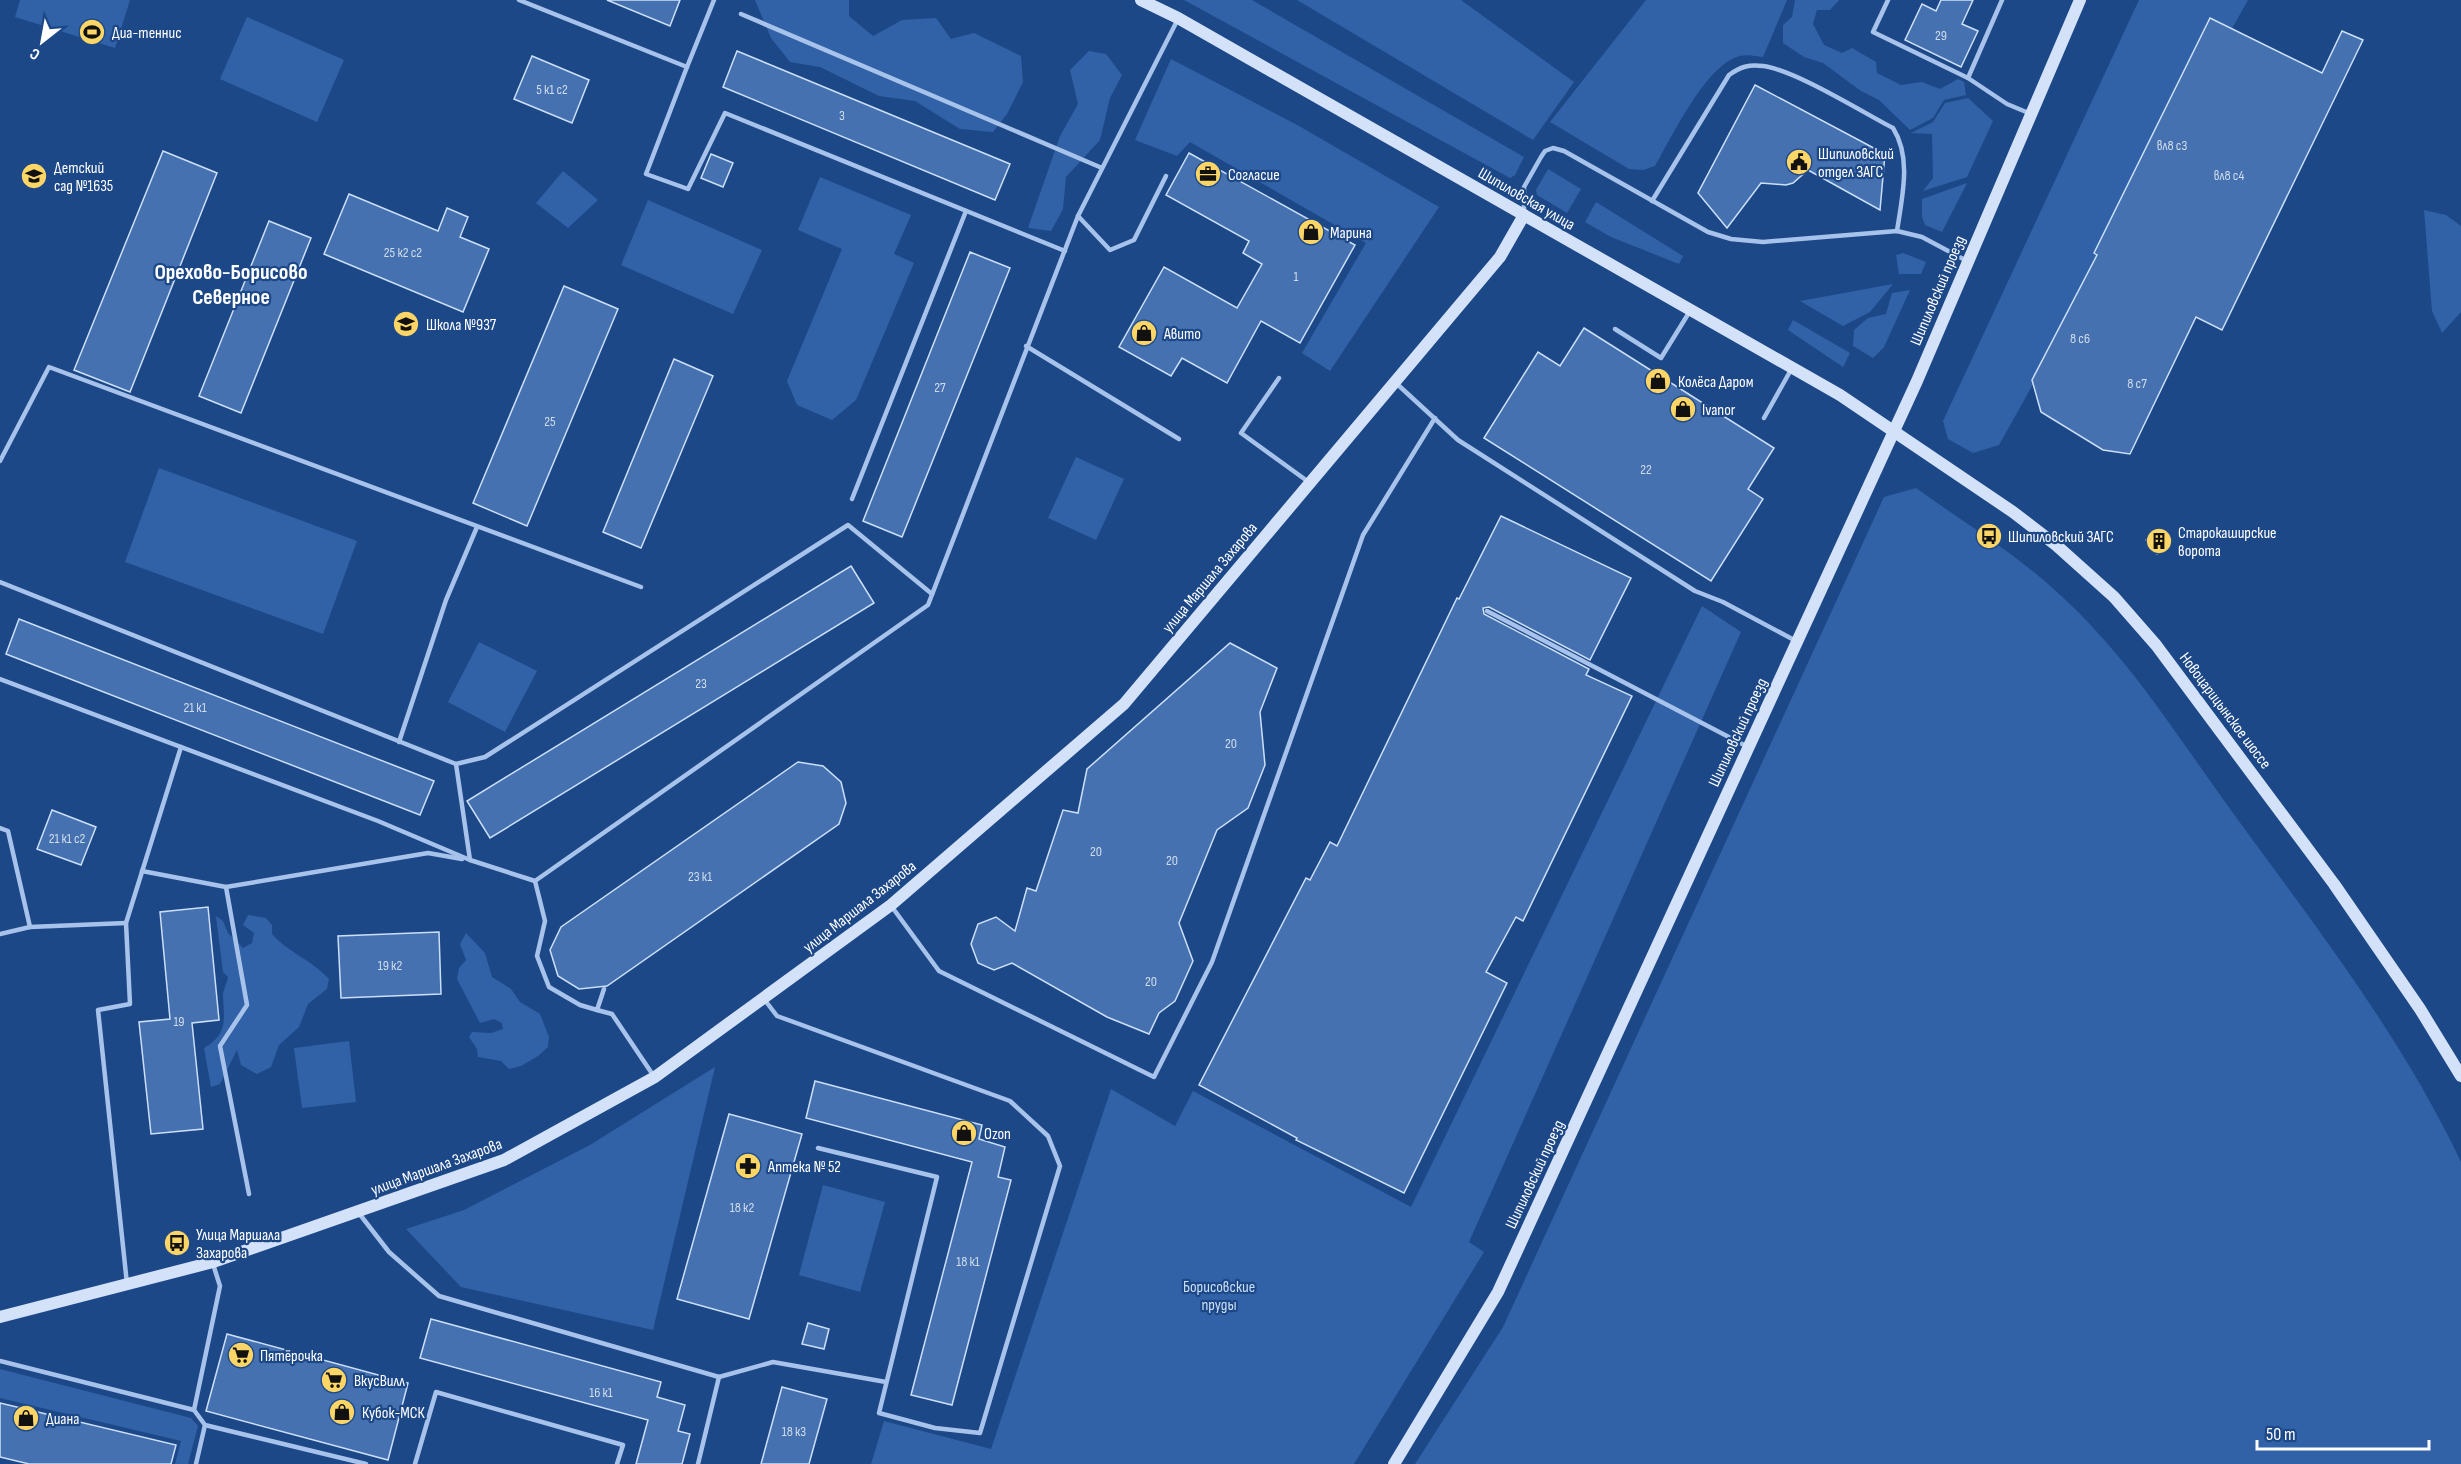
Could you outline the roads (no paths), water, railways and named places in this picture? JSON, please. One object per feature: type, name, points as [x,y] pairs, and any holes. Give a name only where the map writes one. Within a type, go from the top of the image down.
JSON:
[{"type":"main road","name":"Шипиловская улица","points":[[1141,0],[1178,18],[1792,368],[1839,395],[1893,432]]},
{"type":"main road","name":"Шипиловский проезд","points":[[1394,1464],[1498,1292],[1917,381],[2080,0]]},
{"type":"main road","name":"улица Маршала Захарова","points":[[0,1317],[213,1262],[504,1160],[655,1077],[764,999],[891,905],[1124,704],[1500,256],[1524,215]]},
{"type":"main road","name":"Новоцарицынское шоссе","points":[[1893,432],[2013,512],[2056,545],[2114,597],[2156,645],[2341,894],[2420,1009],[2461,1076]]},
{"type":"lane","points":[[519,0],[687,67]]},
{"type":"lane","points":[[714,0],[646,174],[688,189],[725,113],[1065,251]]},
{"type":"lane","points":[[1888,0],[1873,32],[1968,78],[2007,104],[2031,114]]},
{"type":"lane","points":[[1968,78],[2002,0]]},
{"type":"lane","points":[[741,14],[1102,168]]},
{"type":"lane","points":[[535,881],[928,605],[1078,216],[1178,18]]},
{"type":"lane","points":[[1652,201],[1729,75],[1740,67],[1765,66],[1794,76],[1893,128],[1902,142],[1904,162],[1897,231]]},
{"type":"lane","points":[[1524,215],[1524,187],[1545,151],[1553,148],[1564,151],[1708,232],[1731,239],[1763,242],[1897,231],[1922,237],[1967,261]]},
{"type":"lane","points":[[1078,216],[1110,250],[1134,240],[1166,176]]},
{"type":"lane","points":[[852,499],[966,211]]},
{"type":"lane","points":[[1615,329],[1661,357],[1690,311]]},
{"type":"lane","points":[[1026,346],[1179,439]]},
{"type":"lane","points":[[0,461],[49,368],[641,587]]},
{"type":"lane","points":[[1764,418],[1792,368]]},
{"type":"lane","points":[[1279,378],[1242,433],[1310,483]]},
{"type":"lane","points":[[1394,382],[1458,440],[1695,591],[1723,602],[1797,641]]},
{"type":"lane","points":[[891,905],[939,971],[1154,1077],[1212,962],[1363,535],[1435,418]]},
{"type":"lane","points":[[0,582],[456,764],[484,757],[848,525],[932,594]]},
{"type":"lane","points":[[399,741],[446,600],[477,527]]},
{"type":"lane","points":[[1487,611],[1748,747]]},
{"type":"lane","points":[[0,679],[378,821],[471,860],[535,881]]},
{"type":"lane","points":[[127,1286],[98,1010],[130,1004],[126,923],[181,747]]},
{"type":"lane","points":[[456,764],[471,860]]},
{"type":"lane","points":[[0,828],[8,831],[30,927]]},
{"type":"lane","points":[[142,871],[226,887],[428,853],[471,860]]},
{"type":"lane","points":[[535,881],[544,921],[537,956],[549,987],[580,1005],[612,1014],[655,1077]]},
{"type":"lane","points":[[226,887],[247,1005],[220,1046],[249,1194]]},
{"type":"lane","points":[[0,934],[30,927],[126,923]]},
{"type":"lane","points":[[597,1010],[604,989]]},
{"type":"lane","points":[[764,999],[777,1016],[1010,1101],[1048,1136],[1060,1166],[980,1433],[934,1428],[879,1413],[937,1177],[818,1148]]},
{"type":"lane","points":[[358,1212],[389,1252],[439,1296],[719,1377],[773,1362],[886,1382]]},
{"type":"lane","points":[[194,1410],[220,1286],[213,1262]]},
{"type":"lane","points":[[0,1361],[194,1410],[205,1425],[366,1464]]},
{"type":"lane","points":[[698,1464],[719,1377]]},
{"type":"lane","points":[[415,1464],[436,1392],[623,1445],[617,1464]]},
{"type":"lane","points":[[196,1464],[205,1425]]},
{"type":"place","name":"Диа-теннис","points":[[92,32]]},
{"type":"place","name":"Шипиловский отдел ЗАГС","points":[[1799,162]]},
{"type":"place","name":"Согласие","points":[[1208,174]]},
{"type":"place","name":"Детский сад №1635","points":[[34,176]]},
{"type":"place","name":"Марина","points":[[1311,232]]},
{"type":"place","name":"Школа №937","points":[[406,324]]},
{"type":"place","name":"Авито","points":[[1144,333]]},
{"type":"place","name":"Колёса Даром","points":[[1658,381]]},
{"type":"place","name":"Ivanor","points":[[1683,409]]},
{"type":"place","name":"Шипиловский ЗАГС","points":[[1989,536]]},
{"type":"place","name":"Старокаширские ворота","points":[[2159,541]]},
{"type":"place","name":"Ozon","points":[[964,1133]]},
{"type":"place","name":"Аптека № 52","points":[[748,1166]]},
{"type":"place","name":"Улица Маршала Захарова","points":[[177,1243]]},
{"type":"place","name":"Пятёрочка","points":[[241,1355]]},
{"type":"place","name":"ВкусВилл","points":[[334,1380]]},
{"type":"place","name":"Кубок-МСК","points":[[342,1412]]},
{"type":"place","name":"Диана","points":[[26,1418]]},
{"type":"district","name":"Орехово-Борисово Северное","points":[[231,284]]},
{"type":"park label","name":"Борисовские пруды","points":[[1219,1295]]}]
